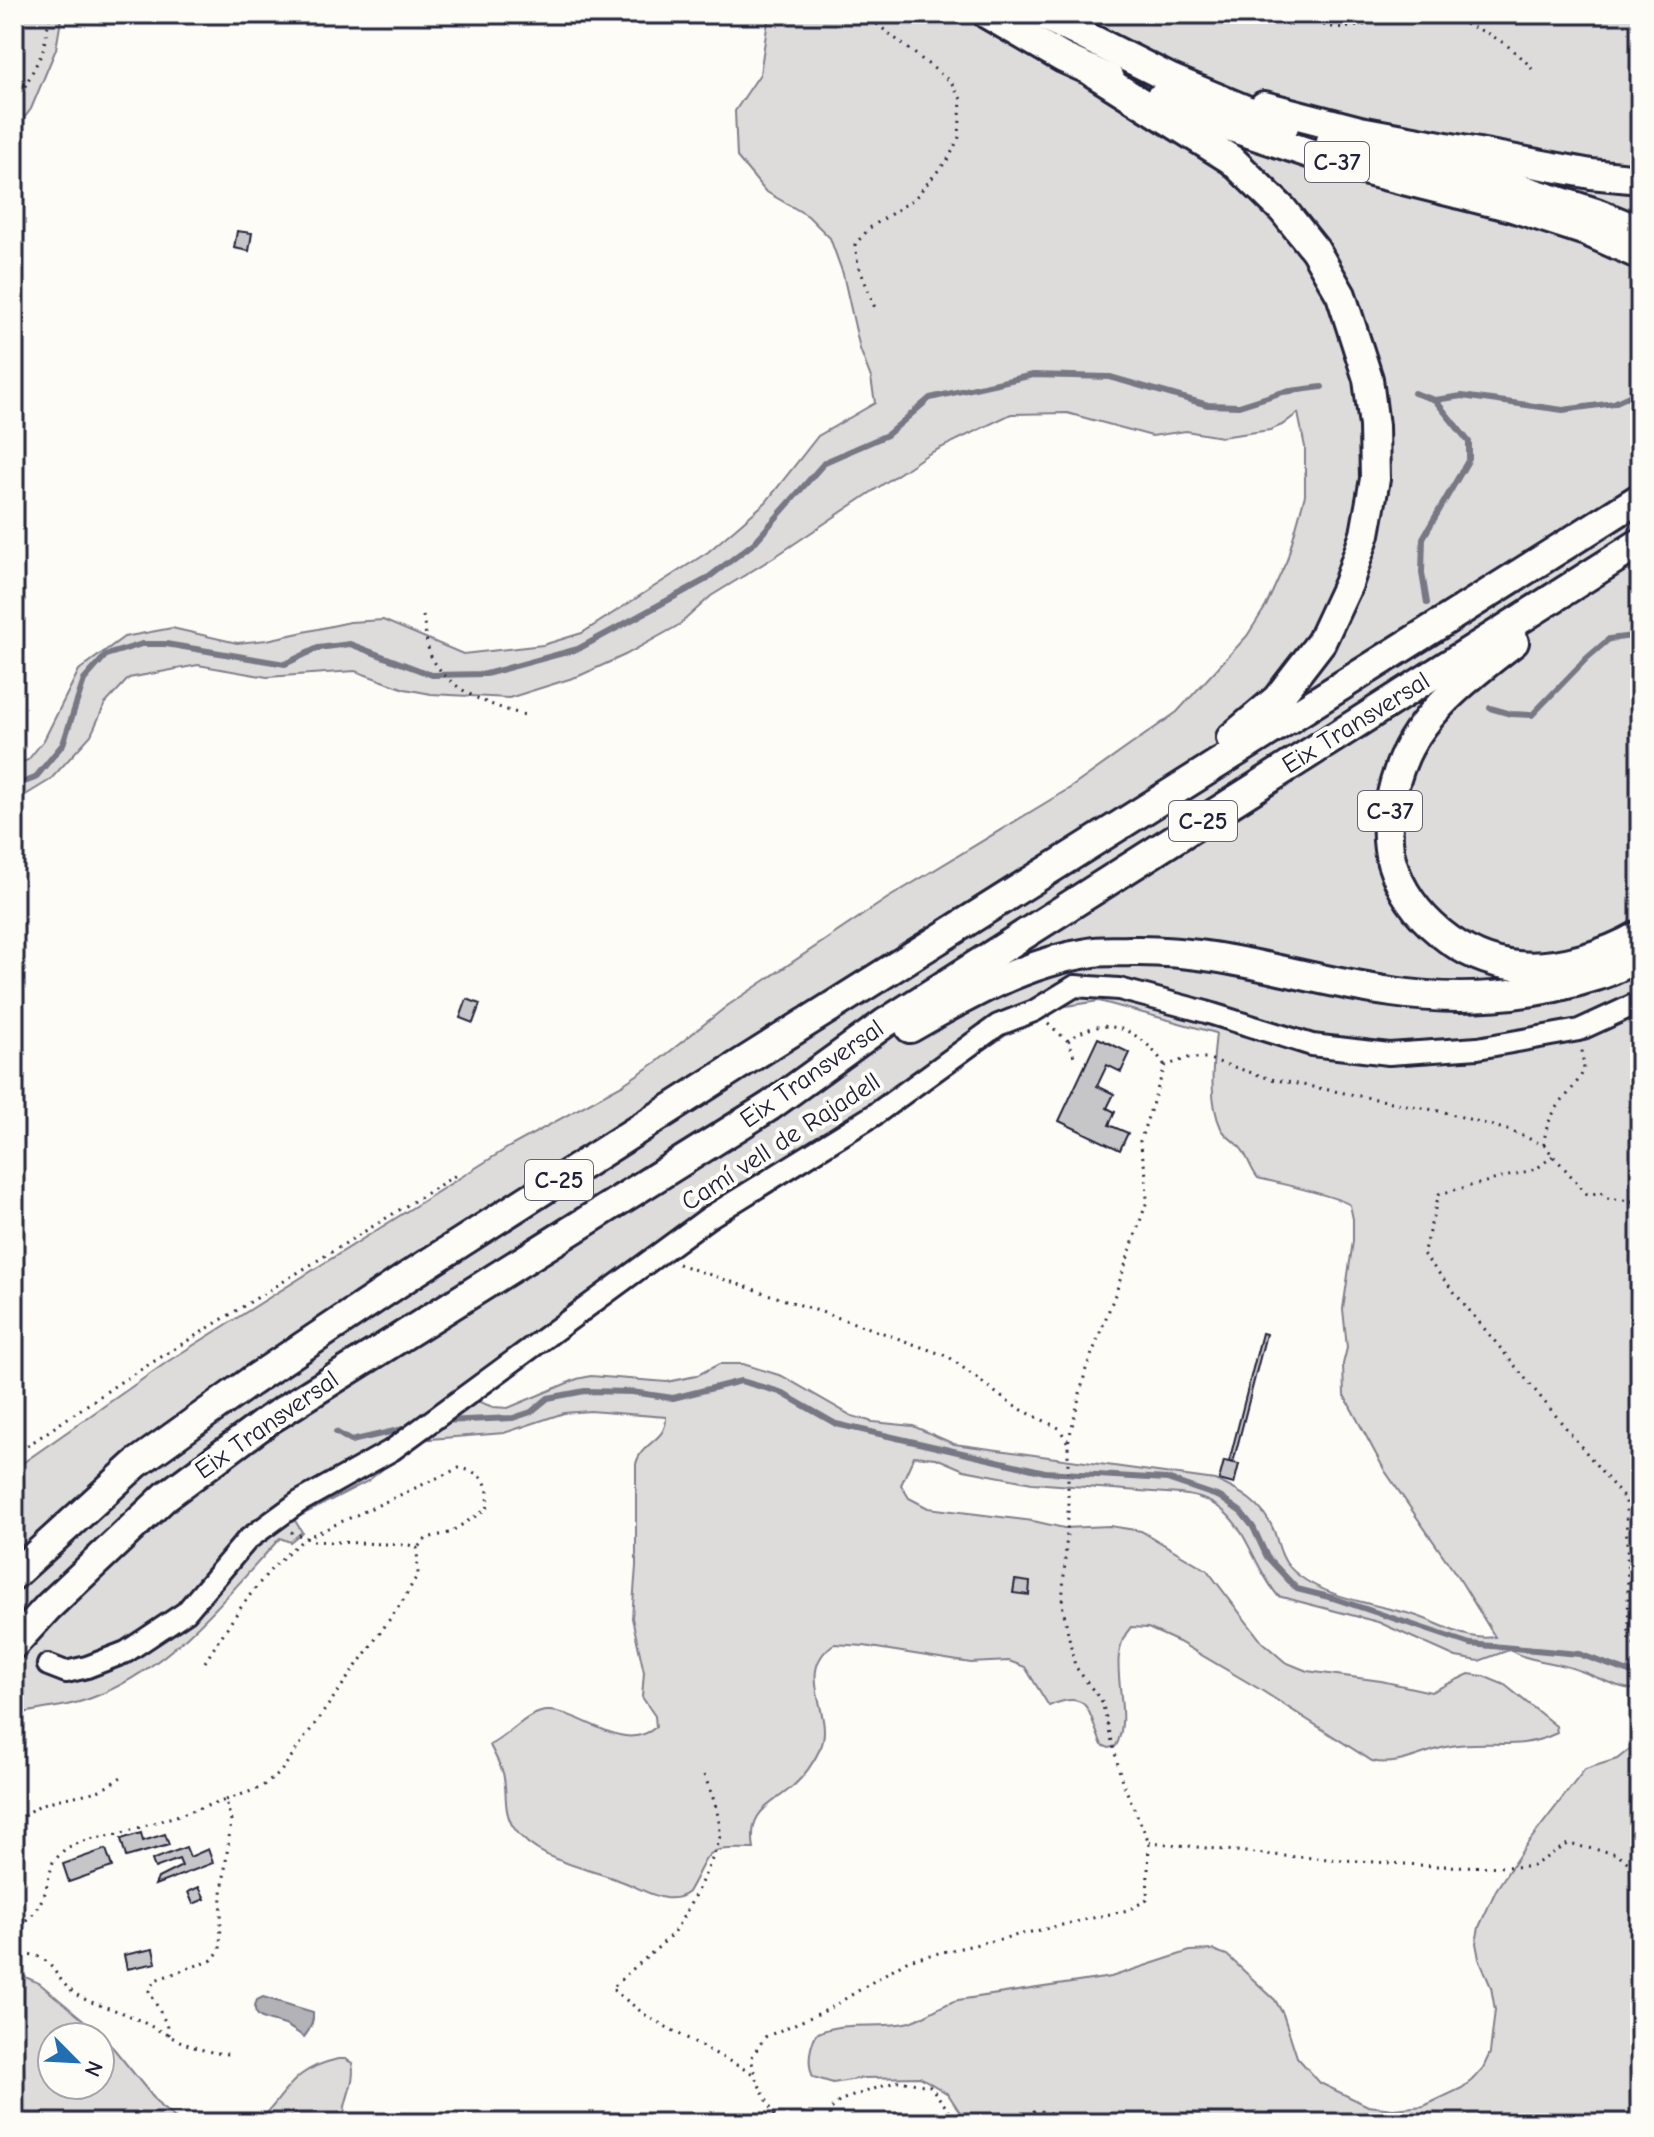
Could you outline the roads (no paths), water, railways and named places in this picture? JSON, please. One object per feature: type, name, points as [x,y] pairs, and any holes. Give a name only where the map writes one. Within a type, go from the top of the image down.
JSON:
[{"type":"highway","name":"C-37","points":[[987,14],[1094,73],[1232,160],[1283,210],[1315,250],[1341,295],[1368,379],[1374,426],[1375,479],[1365,534],[1348,584],[1321,642],[1277,699],[1251,723],[1201,757],[1130,820]]},
{"type":"highway","name":"C-37","points":[[1041,14],[1171,79],[1274,124],[1357,149],[1518,188],[1640,231]]},
{"type":"highway","name":"C-37","points":[[1094,73],[1261,137],[1351,167],[1512,207],[1586,231],[1640,255]]},
{"type":"highway","points":[[1171,79],[1360,131],[1591,174],[1640,179]]},
{"type":"highway","name":"Eix Transversal","points":[[14,1575],[137,1463],[276,1364],[407,1277],[1640,498]]},
{"type":"highway","name":"Eix Transversal","points":[[14,1644],[48,1607],[166,1496],[270,1419],[770,1106],[885,1023],[1640,543]]},
{"type":"highway","name":"C-37","points":[[1568,588],[1539,623],[1468,677],[1433,713],[1406,752],[1396,778],[1388,823],[1392,862],[1427,923],[1460,947],[1514,966],[1538,967],[1587,957],[1640,935]]},
{"type":"highway","points":[[770,1106],[979,989],[1033,967],[1089,952],[1169,951],[1235,959],[1393,993],[1492,998],[1597,976],[1640,957]]},
{"type":"street","name":"Camí vell de Rajadell","points":[[48,1665],[66,1672],[126,1652],[186,1612],[247,1540],[299,1502],[392,1450],[708,1218],[874,1115],[998,1025],[1034,1011],[1075,986],[1119,989],[1312,1045],[1389,1054],[1478,1048],[1579,1030],[1640,1002]]},
{"type":"waterway","points":[[14,786],[35,778],[63,744],[84,680],[106,655],[142,644],[166,644],[285,664],[318,648],[350,644],[432,675],[486,674],[578,649],[705,580],[754,543],[825,462],[887,435],[930,398],[1033,375],[1110,377],[1208,405],[1239,406],[1283,392],[1322,387]]},
{"type":"waterway","points":[[1414,393],[1435,400],[1462,396],[1563,410],[1614,403],[1640,391]]},
{"type":"waterway","points":[[1427,603],[1422,573],[1423,538],[1469,459],[1469,442],[1435,400]]},
{"type":"waterway","points":[[1490,708],[1511,714],[1532,715],[1609,639],[1640,635]]},
{"type":"waterway","points":[[442,1421],[513,1418],[531,1412],[548,1398],[585,1391],[632,1392],[673,1398],[741,1381],[780,1392],[836,1424],[1045,1472],[1167,1479],[1220,1497],[1241,1512],[1253,1527],[1267,1557],[1297,1589],[1470,1644],[1579,1654],[1640,1676]]},
{"type":"waterway","points":[[336,1432],[351,1441],[412,1427]]},
{"type":"tunnel","points":[[14,1640],[48,1665]]}]
